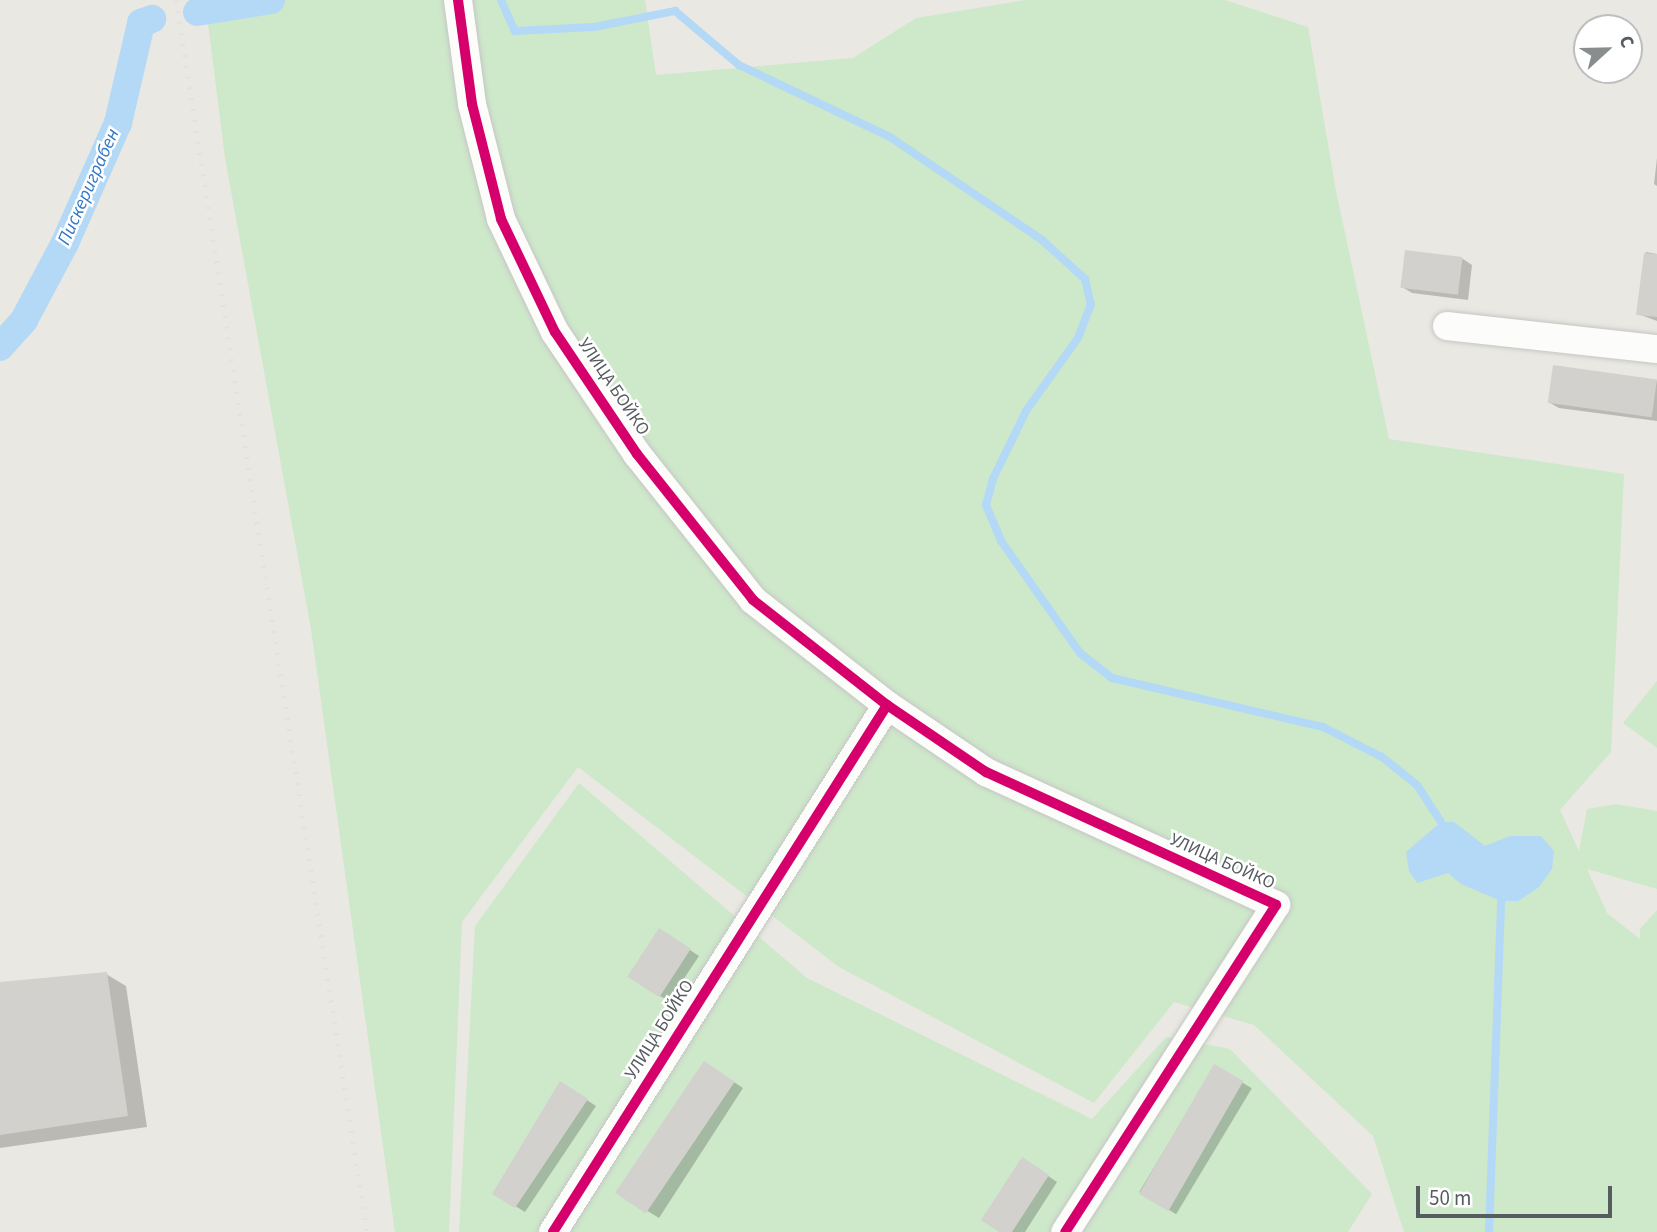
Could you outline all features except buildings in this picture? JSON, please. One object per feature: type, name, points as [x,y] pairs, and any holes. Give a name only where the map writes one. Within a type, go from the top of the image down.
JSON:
[{"type":"street","name":"УЛИЦА БОЙКО","points":[[458,0],[472,104],[501,219],[555,332],[637,454],[753,600],[887,705],[986,772],[1276,905],[1065,1232]]},
{"type":"street","points":[[1447,326],[1657,349]]},
{"type":"street","name":"УЛИЦА БОЙКО","points":[[552,1232],[887,705]]},
{"type":"green space","points":[[205,0],[645,0],[656,75],[853,58],[916,18],[1025,0],[1225,0],[1308,27],[1336,191],[1389,439],[1624,474],[1611,752],[1560,810],[1579,851],[1587,809],[1616,804],[1657,811],[1657,889],[1587,869],[1607,913],[1640,939],[1640,929],[1657,910],[1657,1232],[1404,1232],[1373,1136],[1254,1025],[1174,1002],[1094,1103],[839,967],[578,767],[462,922],[449,1232],[395,1232],[311,629],[225,158]]},
{"type":"green space","points":[[1657,681],[1657,748],[1623,723]]},
{"type":"green space","points":[[579,783],[807,978],[1092,1119],[1166,1037],[1230,1049],[1372,1194],[1348,1232],[459,1232],[475,926]]},
{"type":"water","points":[[1441,822],[1454,822],[1485,846],[1510,836],[1541,836],[1554,851],[1552,869],[1539,887],[1518,901],[1501,901],[1461,884],[1448,873],[1417,883],[1409,871],[1406,852]]},
{"type":"waterway","name":"Пискериграбен","points":[[197,12],[271,0]]},
{"type":"waterway","points":[[501,0],[515,31],[594,27],[675,11],[739,65],[890,137],[1042,240],[1085,279],[1091,304],[1078,338],[1026,411],[993,479],[986,505],[1001,541],[1080,653],[1112,678],[1323,727],[1382,757],[1417,785],[1441,822]]},
{"type":"waterway","name":"Пискериграбен","points":[[0,347],[24,320],[65,243],[118,123],[141,23],[152,19]]},
{"type":"waterway","points":[[1489,1232],[1501,901]]},
{"type":"railway","points":[[176,0],[367,1232]]},
{"type":"cycle path","points":[[458,0],[472,104],[501,219],[555,332],[637,454],[753,600],[887,705],[986,772],[1276,905],[1065,1232]]},
{"type":"cycle path","points":[[553,1232],[887,705]]}]
